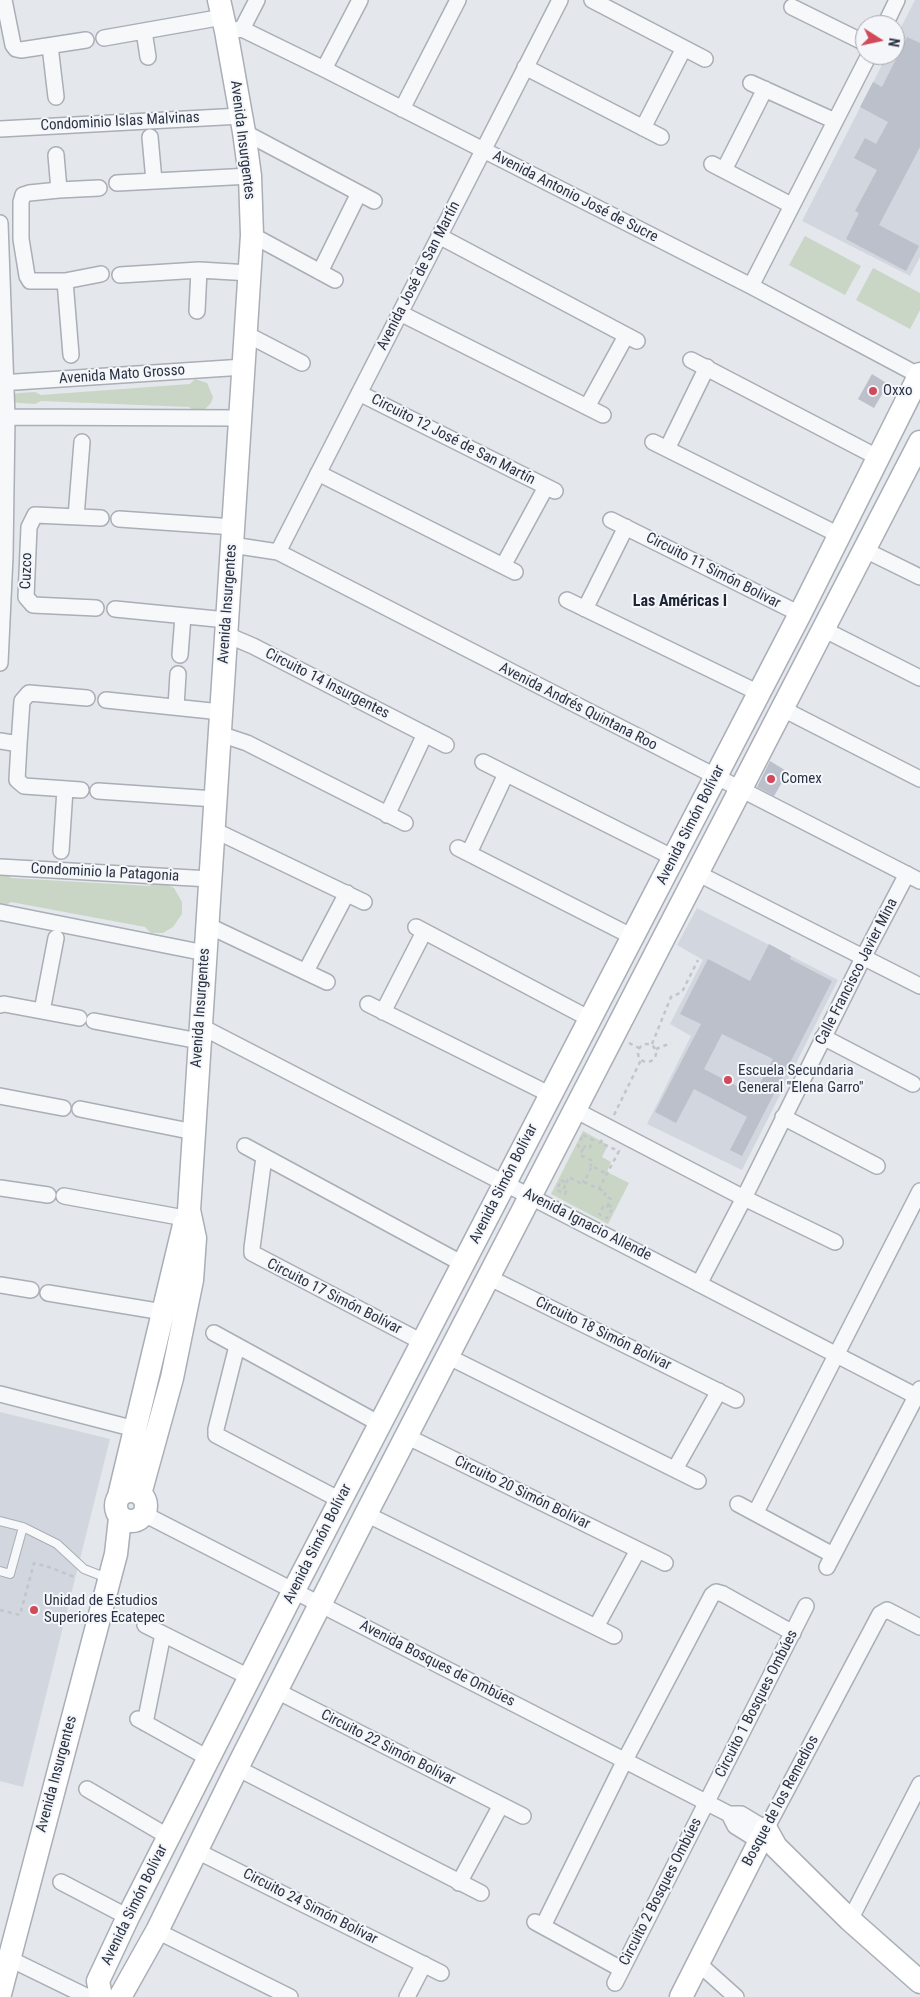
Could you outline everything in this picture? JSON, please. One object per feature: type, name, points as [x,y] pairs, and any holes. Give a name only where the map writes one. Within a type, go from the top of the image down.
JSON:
[{"type":"main road","name":"Avenida Insurgentes","points":[[131,1509],[135,1429],[188,1215],[241,418],[252,235],[250,176],[228,19]]},
{"type":"main road","name":"Avenida Simón Bolívar","points":[[101,1997],[98,1981],[168,1837],[340,1500],[716,778],[920,375]]},
{"type":"main road","name":"Avenida Simón Bolívar","points":[[120,1997],[157,1930],[275,1690],[783,709],[823,628],[865,550],[913,472],[920,442]]},
{"type":"main road","points":[[611,980],[635,993]]},
{"type":"main road","name":"Avenida Insurgentes","points":[[0,1994],[109,1579],[172,1378],[192,1280],[194,1238],[188,1215]]},
{"type":"main road","name":"Avenida Bosques de Ombúes","points":[[767,1839],[850,1920],[920,1982]]},
{"type":"main road","name":"Bosque de los Remedios","points":[[681,1997],[767,1839]]},
{"type":"street","points":[[104,38],[228,19],[257,0]]},
{"type":"street","points":[[324,69],[360,0]]},
{"type":"street","points":[[402,109],[458,0]]},
{"type":"street","name":"Avenida José de San Martín","points":[[278,552],[560,0]]},
{"type":"street","points":[[592,0],[705,58]]},
{"type":"street","points":[[889,15],[897,0]]},
{"type":"street","points":[[3,5],[13,45],[16,49],[21,50],[86,40]]},
{"type":"street","points":[[802,7],[855,38]]},
{"type":"street","name":"Avenida Antonio José de Sucre","points":[[228,19],[751,286],[920,375]]},
{"type":"street","points":[[144,31],[148,57]]},
{"type":"street","points":[[50,46],[56,97]]},
{"type":"street","points":[[643,128],[684,48]]},
{"type":"street","points":[[751,286],[864,65]]},
{"type":"street","points":[[525,68],[661,137]]},
{"type":"street","points":[[791,205],[718,167],[758,86],[834,122]]},
{"type":"street","points":[[242,124],[374,201]]},
{"type":"street","name":"Condominio Islas Malvinas","points":[[0,129],[242,124]]},
{"type":"street","points":[[150,137],[154,181]]},
{"type":"street","points":[[56,155],[59,190]]},
{"type":"street","points":[[117,183],[250,176]]},
{"type":"street","points":[[0,663],[4,556],[3,383],[10,240],[23,195],[59,190],[99,188]]},
{"type":"street","points":[[320,272],[359,193]]},
{"type":"street","points":[[0,223],[30,281],[64,281],[101,274]]},
{"type":"street","points":[[252,235],[335,280]]},
{"type":"street","points":[[439,236],[632,339],[587,406]]},
{"type":"street","points":[[197,311],[199,270]]},
{"type":"street","points":[[120,275],[199,270],[250,273]]},
{"type":"street","points":[[64,281],[71,355]]},
{"type":"street","points":[[400,313],[603,415]]},
{"type":"street","points":[[246,334],[302,363]]},
{"type":"street","points":[[691,360],[879,458]]},
{"type":"street","name":"Avenida Mato Grosso","points":[[3,383],[244,367]]},
{"type":"street","points":[[707,368],[660,445],[840,535]]},
{"type":"street","name":"Circuito 12 José de San Martín","points":[[318,473],[509,569],[551,489],[359,393]]},
{"type":"street","points":[[4,417],[241,418]]},
{"type":"street","points":[[76,516],[82,442]]},
{"type":"street","name":"Cuzco","points":[[96,608],[33,605],[26,597],[27,555],[29,527],[35,515],[101,518]]},
{"type":"street","name":"Avenida Andrés Quintana Roo","points":[[119,519],[233,536],[278,552],[913,878]]},
{"type":"street","name":"Circuito 11 Simón Bolivar","points":[[611,520],[800,614]]},
{"type":"street","points":[[585,609],[626,527]]},
{"type":"street","points":[[865,550],[920,577]]},
{"type":"street","points":[[4,556],[27,555]]},
{"type":"street","points":[[567,600],[759,693]]},
{"type":"street","name":"Circuito 14 Insurgentes","points":[[114,610],[183,616],[227,628],[252,646],[446,745]]},
{"type":"street","points":[[180,655],[183,616]]},
{"type":"street","points":[[823,628],[920,678]]},
{"type":"street","points":[[176,707],[178,674]]},
{"type":"street","points":[[81,790],[24,786],[17,780],[19,744],[22,702],[29,693],[87,698]]},
{"type":"street","points":[[106,700],[176,707],[221,723],[247,743],[405,823]]},
{"type":"street","points":[[783,709],[920,779]]},
{"type":"street","points":[[387,815],[426,734]]},
{"type":"street","points":[[0,741],[19,744]]},
{"type":"street","points":[[483,762],[674,858]]},
{"type":"street","points":[[506,774],[463,851],[633,937]]},
{"type":"street","points":[[61,852],[65,789]]},
{"type":"street","points":[[98,791],[215,799]]},
{"type":"street","points":[[214,830],[364,902]]},
{"type":"street","name":"Condominio la Patagonia","points":[[0,867],[210,879]]},
{"type":"street","points":[[697,873],[920,986]]},
{"type":"street","name":"Calle Francisco Javier Mina","points":[[699,1284],[744,1198],[864,956],[913,878]]},
{"type":"street","points":[[306,971],[347,893]]},
{"type":"street","points":[[0,912],[205,953]]},
{"type":"street","points":[[207,925],[327,982]]},
{"type":"street","points":[[383,1012],[420,930],[590,1019]]},
{"type":"street","points":[[42,1011],[56,938]]},
{"type":"street","points":[[0,1006],[4,1004],[79,1018]]},
{"type":"street","points":[[368,1004],[551,1095]]},
{"type":"street","name":"Avenida Ignacio Allende","points":[[94,1021],[199,1034],[505,1183],[837,1355],[919,1394]]},
{"type":"street","points":[[824,1037],[914,1084]]},
{"type":"street","points":[[0,1096],[63,1108]]},
{"type":"street","points":[[80,1109],[194,1132]]},
{"type":"street","points":[[574,1110],[744,1198],[835,1242]]},
{"type":"street","points":[[783,1117],[877,1166]]},
{"type":"street","points":[[245,1146],[463,1264]]},
{"type":"street","name":"Circuito 17 Simón Bolívar","points":[[264,1157],[252,1253],[422,1342]]},
{"type":"street","points":[[0,1188],[48,1195]]},
{"type":"street","points":[[756,1512],[920,1191]]},
{"type":"street","points":[[64,1196],[188,1215]]},
{"type":"street","name":"Circuito 18 Simón Bolívar","points":[[488,1277],[736,1400]]},
{"type":"street","points":[[0,1285],[31,1290]]},
{"type":"street","points":[[48,1293],[163,1312]]},
{"type":"street","points":[[214,1333],[380,1424]]},
{"type":"street","points":[[237,1346],[216,1435],[340,1500]]},
{"type":"street","points":[[447,1356],[698,1481]]},
{"type":"street","points":[[675,1469],[718,1391]]},
{"type":"street","points":[[0,1394],[135,1429]]},
{"type":"street","points":[[738,1504],[756,1512],[830,1561],[919,1394]]},
{"type":"street","name":"Circuito 20 Simón Bolívar","points":[[406,1436],[665,1563]]},
{"type":"street","name":"Avenida Bosques de Ombúes","points":[[131,1509],[320,1603],[729,1814],[741,1814],[767,1839]]},
{"type":"street","points":[[366,1514],[614,1636]]},
{"type":"street","points":[[596,1627],[638,1550]]},
{"type":"street","points":[[625,1760],[712,1595],[716,1592],[723,1594],[793,1634]]},
{"type":"street","name":"Circuito 1 Bosques Ombúes","points":[[707,1802],[806,1606]]},
{"type":"street","name":"Bosque de los Remedios","points":[[767,1839],[880,1614],[887,1610],[920,1627]]},
{"type":"street","points":[[145,1625],[249,1677]]},
{"type":"street","points":[[164,1634],[141,1721],[208,1758]]},
{"type":"street","name":"Circuito 22 Simón Bolívar","points":[[275,1690],[523,1816]]},
{"type":"street","name":"Circuito 2 Bosques Ombúes","points":[[625,1760],[539,1924],[618,1976],[707,1802]]},
{"type":"street","points":[[236,1768],[481,1893]]},
{"type":"street","points":[[850,1920],[920,1784]]},
{"type":"street","points":[[87,1789],[168,1837]]},
{"type":"street","points":[[460,1883],[501,1805]]},
{"type":"street","name":"Circuito 24 Simón Bolívar","points":[[196,1850],[441,1972]]},
{"type":"street","points":[[61,1882],[128,1917]]},
{"type":"street","points":[[157,1930],[290,1997]]},
{"type":"street","points":[[8,1958],[88,1997]]},
{"type":"street","points":[[698,1963],[736,1997]]},
{"type":"street","points":[[407,1997],[424,1964]]},
{"type":"lane","points":[[0,1521],[23,1527],[57,1544],[84,1569],[109,1579]]},
{"type":"lane","points":[[0,1571],[10,1574],[23,1527]]},
{"type":"path","points":[[652,1044],[671,997],[682,992],[698,960]]},
{"type":"path","points":[[646,1043],[652,1044],[656,1049],[656,1055],[647,1062],[641,1060],[638,1054],[640,1046],[646,1043]]},
{"type":"path","points":[[656,1049],[671,1043]]},
{"type":"path","points":[[600,1189],[618,1151],[600,1143],[641,1060]]},
{"type":"path","points":[[583,1149],[578,1146],[583,1135],[593,1140],[590,1147],[586,1145],[580,1155],[590,1160],[588,1164],[607,1174]]},
{"type":"path","points":[[584,1182],[592,1166]]},
{"type":"path","points":[[566,1183],[561,1180],[557,1190],[565,1194],[567,1189],[564,1188],[569,1177],[580,1183],[581,1180],[606,1192],[604,1196],[611,1199],[608,1205],[606,1209],[602,1207],[599,1214],[607,1218],[613,1207],[608,1205]]},
{"type":"path","points":[[0,1610],[20,1615],[34,1563],[80,1580],[84,1569]]},
{"type":"shaded area","points":[[915,0],[920,0],[920,257],[910,276],[802,221],[882,65],[905,65],[905,20]]},
{"type":"shaded area","name":"Escuela Secundaria General \"Elena Garro\"","points":[[697,908],[838,980],[742,1170],[647,1124],[691,1036],[670,1024],[703,960],[677,945]]},
{"type":"shaded area","name":"Unidad de Estudios Superiores Ecatepec","points":[[0,1412],[110,1439],[23,1787],[0,1781]]},
{"type":"green space","points":[[805,236],[861,266],[845,295],[789,265]]},
{"type":"green space","points":[[873,268],[920,293],[920,310],[910,329],[856,300]]},
{"type":"green space","points":[[195,379],[207,383],[213,397],[211,403],[205,409],[195,412],[189,407],[41,401],[35,404],[19,403],[14,402],[13,398],[15,394],[19,393],[35,392],[41,395],[190,384]]},
{"type":"green space","points":[[6,872],[11,878],[149,886],[158,880],[174,888],[182,902],[182,914],[173,927],[163,933],[151,933],[145,927],[11,902],[2,907],[0,906],[0,874]]},
{"type":"green space","points":[[583,1131],[608,1145],[602,1157],[611,1162],[607,1172],[629,1183],[608,1224],[551,1194]]},
{"type":"building","points":[[907,37],[920,43],[920,147],[879,225],[919,246],[906,271],[846,239],[859,213],[855,211],[877,170],[854,158],[865,138],[876,144],[888,122],[860,107],[873,82],[882,87],[893,65],[905,65],[905,41]]},
{"type":"building","name":"Oxxo","points":[[872,374],[888,384],[874,408],[858,399]]},
{"type":"building","name":"Comex","points":[[770,761],[788,772],[774,796],[757,787]]},
{"type":"building","points":[[769,944],[791,956],[790,959],[832,981],[742,1156],[730,1150],[747,1117],[694,1089],[676,1123],[655,1112],[701,1024],[680,1014],[708,959],[750,981]],"holes":[[[722,1034],[773,1059],[754,1095],[704,1069]]]},
{"type":"place","name":"Oxxo","points":[[873,391]]},
{"type":"place","name":"Comex","points":[[771,779]]},
{"type":"place","name":"Escuela Secundaria General \"Elena Garro\"","points":[[728,1080]]},
{"type":"place","name":"Unidad de Estudios Superiores Ecatepec","points":[[34,1610]]},
{"type":"district","name":"Las Américas I","points":[[680,602]]}]
